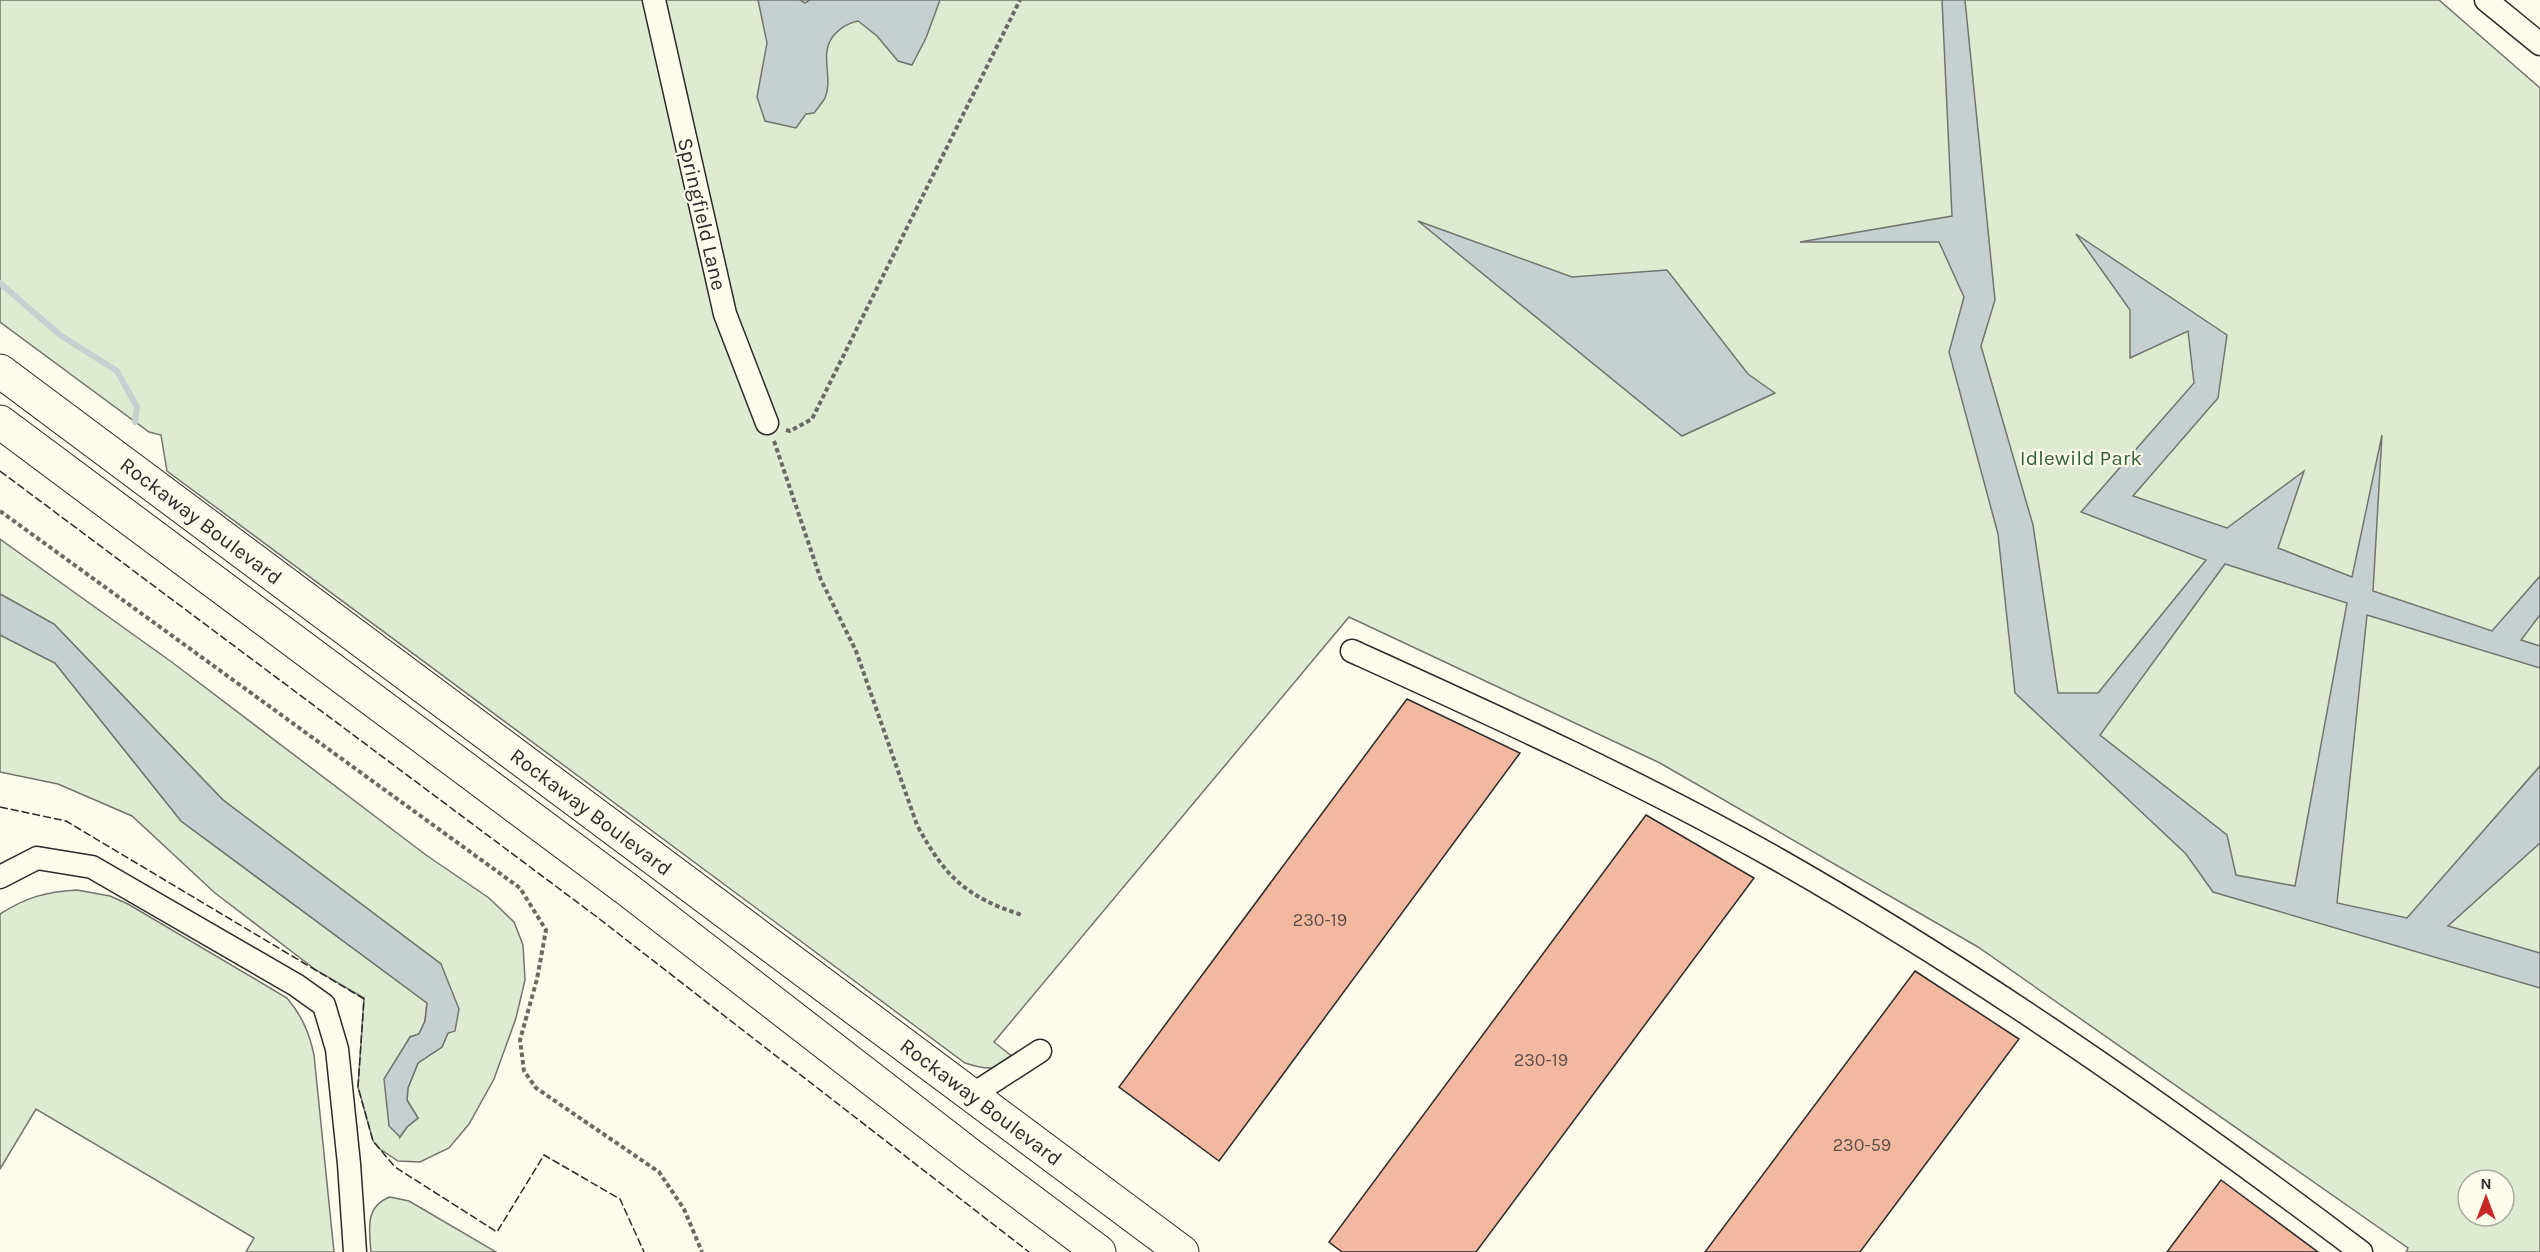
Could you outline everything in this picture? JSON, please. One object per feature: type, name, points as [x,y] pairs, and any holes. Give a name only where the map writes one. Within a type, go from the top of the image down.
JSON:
[{"type":"highway","name":"Rockaway Boulevard","points":[[0,371],[1182,1252]]},
{"type":"highway","name":"Rockaway Boulevard","points":[[0,422],[628,890],[1099,1252]]},
{"type":"street","name":"Springfield Lane","points":[[654,0],[725,314],[767,423]]},
{"type":"street","points":[[2486,0],[2540,44]]},
{"type":"street","points":[[1352,651],[1551,742],[1668,800],[1851,903],[2065,1039],[2244,1165],[2361,1252]]},
{"type":"street","points":[[0,877],[37,858],[92,867],[296,985],[324,1005],[337,1049],[355,1252]]},
{"type":"street","points":[[972,1095],[1040,1051]]},
{"type":"path","points":[[767,423],[790,431],[812,419],[1020,0]]},
{"type":"path","points":[[767,423],[821,580],[856,651],[917,825],[930,849],[953,879],[969,893],[1000,908],[1023,915]]},
{"type":"path","points":[[0,511],[520,888],[546,930],[537,980],[519,1040],[524,1071],[536,1088],[659,1172],[684,1209],[702,1252]]},
{"type":"green space","name":"Idlewild Park","points":[[0,0],[2439,0],[2540,88],[2540,1252],[2406,1252],[2408,1248],[1978,947],[1660,763],[1349,617],[994,1042],[1014,1058],[1002,1066],[990,1068],[965,1063],[167,471],[161,435],[149,432],[0,322]]},
{"type":"green space","points":[[0,539],[173,663],[426,855],[489,898],[514,922],[523,945],[525,980],[516,1018],[494,1079],[469,1124],[449,1148],[420,1162],[398,1161],[380,1149],[373,1141],[358,1087],[364,998],[316,970],[215,893],[132,816],[58,784],[0,772],[0,635],[55,663],[181,821],[427,1003],[425,1021],[419,1034],[410,1037],[400,1137],[418,1118],[407,1100],[408,1088],[418,1063],[442,1047],[448,1033],[441,964],[223,800],[54,624],[0,594]]},
{"type":"green space","points":[[77,890],[110,896],[128,904],[287,998],[297,1011],[310,1039],[314,1055],[334,1252],[246,1252],[254,1238],[36,1109],[0,1169],[0,914],[37,896]]},
{"type":"green space","points":[[390,1197],[409,1201],[496,1252],[371,1252],[370,1219],[372,1212],[382,1201]]},
{"type":"shaded area","points":[[758,0],[800,0],[805,3],[810,0],[940,0],[926,38],[912,65],[898,61],[877,36],[858,21],[839,30],[829,42],[827,50],[828,82],[825,98],[814,113],[806,114],[796,128],[765,121],[757,97],[767,43]]},
{"type":"shaded area","points":[[1942,0],[1965,0],[1995,300],[1981,346],[2033,525],[2058,693],[2098,693],[2206,560],[2081,512],[2194,383],[2188,331],[2130,358],[2130,310],[2076,234],[2227,335],[2218,398],[2133,496],[2227,528],[2304,471],[2278,548],[2352,577],[2382,435],[2373,591],[2492,631],[2540,576],[2540,615],[2521,640],[2540,646],[2540,668],[2367,615],[2337,903],[2407,918],[2540,766],[2540,843],[2448,926],[2540,953],[2540,988],[2213,892],[2186,854],[2015,693],[1998,534],[1949,352],[1964,297],[1939,242],[1800,242],[1952,216]],"holes":[[[2225,564],[2347,603],[2295,886],[2236,875],[2227,835],[2100,735]]]},
{"type":"shaded area","points":[[1418,221],[1572,277],[1667,270],[1748,374],[1775,393],[1682,436]]},
{"type":"shaded area","points":[[0,594],[54,624],[223,800],[441,964],[459,1009],[455,1031],[448,1033],[442,1047],[418,1063],[408,1088],[407,1100],[418,1118],[400,1137],[389,1126],[384,1079],[410,1037],[419,1034],[425,1021],[427,1003],[181,821],[55,663],[0,635]]},
{"type":"building","points":[[1407,699],[1520,753],[1219,1161],[1119,1087]]},
{"type":"building","points":[[1646,815],[1754,878],[1476,1252],[1342,1252],[1329,1242]]},
{"type":"building","points":[[1915,971],[2019,1039],[1860,1252],[1705,1252]]},
{"type":"building","points":[[2221,1180],[2318,1252],[2167,1252]]},
{"type":"waterway","points":[[0,283],[60,335],[117,371],[137,407],[135,422]]},
{"type":"fence","points":[[0,471],[593,914],[1029,1252]]},
{"type":"fence","points":[[0,807],[66,821],[364,999],[358,1087],[373,1141],[395,1167],[497,1232],[544,1155],[620,1199],[644,1252]]}]
